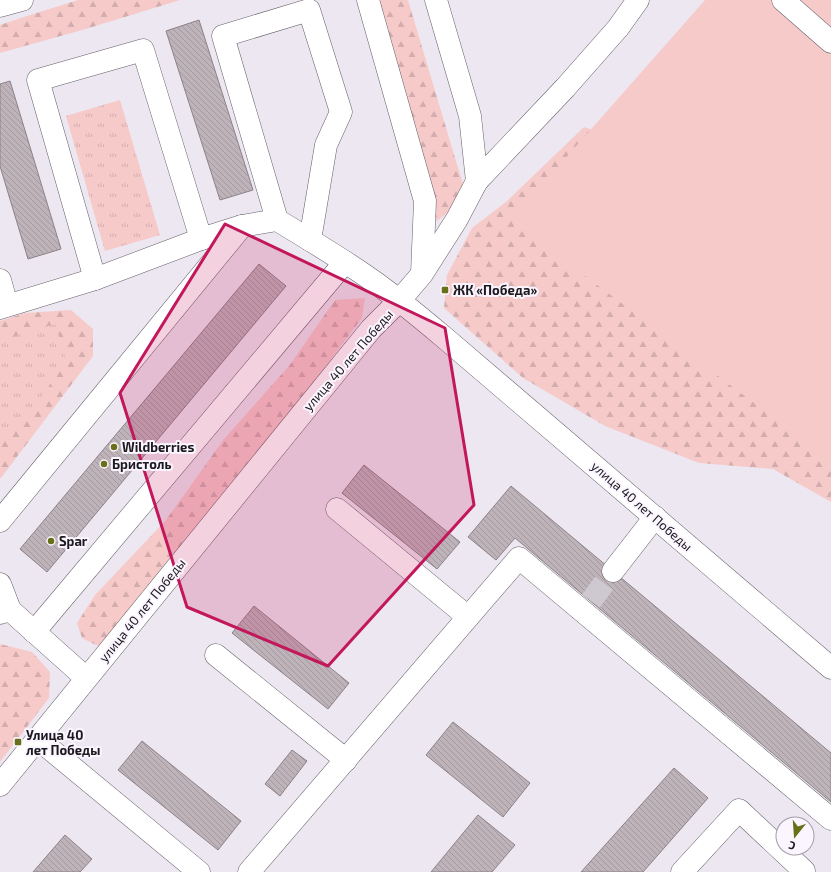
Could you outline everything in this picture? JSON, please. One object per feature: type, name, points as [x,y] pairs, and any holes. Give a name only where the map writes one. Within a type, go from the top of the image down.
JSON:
[{"type":"street","points":[[0,6],[22,0]]},
{"type":"street","points":[[368,0],[425,201],[422,274]]},
{"type":"street","points":[[436,0],[470,116],[477,181]]},
{"type":"street","points":[[0,280],[4,306],[95,279],[201,239],[242,226],[277,220],[345,262],[399,301],[422,274],[457,219],[477,181],[565,88],[618,28],[638,0]]},
{"type":"street","points":[[783,0],[831,42]]},
{"type":"street","points":[[277,220],[223,36],[309,10],[341,112],[326,145],[310,240]]},
{"type":"street","points":[[95,279],[38,80],[143,50],[201,239]]},
{"type":"street","points":[[0,521],[242,226]]},
{"type":"street","points":[[34,632],[345,262]]},
{"type":"street","name":"улица 40 лет Победы","points":[[0,785],[371,329],[399,301],[446,339],[831,668]]},
{"type":"street","points":[[337,509],[468,617]]},
{"type":"street","points":[[613,571],[654,517]]},
{"type":"street","points":[[250,872],[519,558],[587,606],[831,819]]},
{"type":"street","points":[[0,584],[5,611],[34,632],[86,678]]},
{"type":"street","points":[[216,655],[346,760]]},
{"type":"street","points":[[38,739],[199,872]]},
{"type":"street","points":[[682,872],[739,810],[804,871],[803,872]]},
{"type":"highlighted area","points":[[225,224],[445,328],[474,505],[328,666],[187,607],[120,393]]},
{"type":"green space","points":[[78,0],[180,0],[0,53],[0,25]]},
{"type":"green space","points":[[373,0],[408,0],[464,188],[450,211],[437,221]]},
{"type":"green space","points":[[705,0],[831,0],[831,461],[511,220]]},
{"type":"green space","points":[[120,100],[160,235],[105,251],[66,116]]},
{"type":"green space","points":[[584,127],[644,146],[831,414],[831,502],[773,469],[699,463],[605,426],[523,378],[444,308],[447,275],[472,228],[506,202]]},
{"type":"green space","points":[[365,298],[362,318],[311,386],[100,647],[82,638],[77,623],[95,595],[166,520],[224,439],[289,366],[335,300]]},
{"type":"green space","points":[[71,310],[93,329],[93,356],[0,478],[0,321],[25,313]]},
{"type":"green space","points":[[55,324],[67,362],[13,434],[3,440],[0,425],[0,341]]},
{"type":"green space","points":[[0,644],[32,652],[50,672],[49,698],[0,762]]},
{"type":"building","points":[[199,20],[253,190],[220,200],[166,31]]},
{"type":"building","points":[[10,81],[61,249],[28,259],[0,166],[0,84]]},
{"type":"building","points":[[259,264],[286,286],[47,572],[20,549]]},
{"type":"building","points":[[364,465],[460,542],[437,569],[342,493]]},
{"type":"building","points":[[511,486],[831,753],[831,802],[515,538],[496,560],[468,537]]},
{"type":"building","points":[[254,606],[349,683],[328,709],[232,633]]},
{"type":"building","points":[[453,722],[530,783],[503,817],[426,755]]},
{"type":"building","points":[[142,741],[241,821],[218,850],[118,770]]},
{"type":"building","points":[[292,750],[307,761],[280,796],[265,784]]},
{"type":"building","points":[[674,768],[708,798],[643,872],[581,872]]},
{"type":"building","points":[[478,815],[515,845],[492,872],[431,872]]},
{"type":"building","points":[[65,835],[92,859],[80,872],[33,872]]},
{"type":"tunnel","points":[[591,601],[613,571]]},
{"type":"place","name":"ЖК «Победа»","points":[[445,290]]},
{"type":"place","name":"Wildberries","points":[[114,447]]},
{"type":"place","name":"Бристоль","points":[[104,464]]},
{"type":"place","name":"Spar","points":[[51,541]]},
{"type":"place","name":"Улица 40 лет Победы","points":[[18,742]]}]
